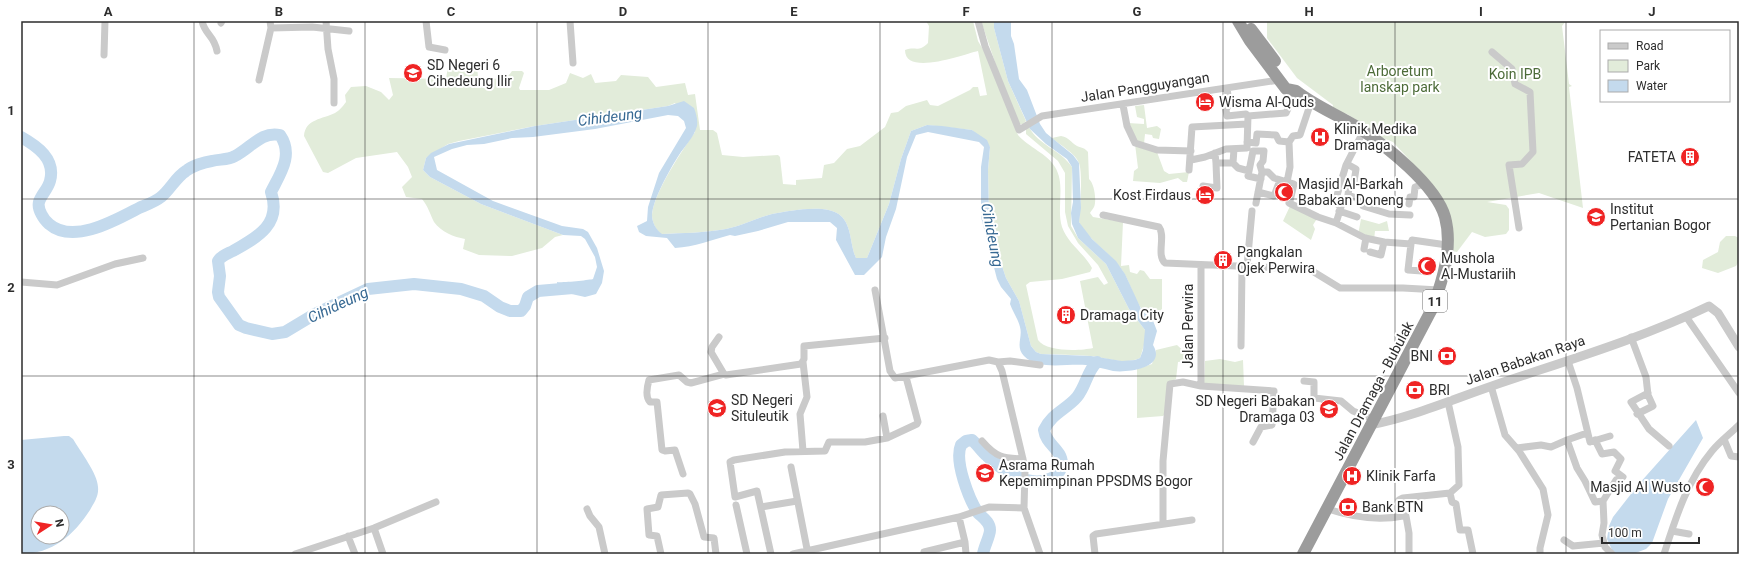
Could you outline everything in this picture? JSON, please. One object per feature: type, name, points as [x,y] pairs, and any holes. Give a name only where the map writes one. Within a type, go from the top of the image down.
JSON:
[{"type":"highway","name":"11","points":[[1238,21],[1286,89],[1297,92]]},
{"type":"highway","name":"11","points":[[1242,21],[1264,45],[1297,92]]},
{"type":"highway","name":"Jalan Dramaga - Bubulak","points":[[1297,92],[1311,102],[1376,140],[1396,156],[1424,184],[1444,215],[1447,245],[1446,264],[1439,290],[1426,323],[1303,554]]},
{"type":"street","points":[[104,55],[105,21]]},
{"type":"street","points":[[202,21],[205,32],[210,34],[214,40],[217,51]]},
{"type":"street","points":[[326,21],[334,79],[334,103]]},
{"type":"street","points":[[426,21],[429,47],[445,50]]},
{"type":"street","points":[[570,21],[573,63]]},
{"type":"street","name":"Jalan Pangguyangan","points":[[978,21],[985,46],[1022,128],[1042,116],[1279,80]]},
{"type":"street","points":[[259,80],[271,25],[349,31]]},
{"type":"street","points":[[1492,52],[1512,69],[1515,84],[1530,92],[1533,152],[1522,164],[1509,165],[1510,185],[1519,228]]},
{"type":"street","points":[[1227,88],[1229,104],[1226,110],[1227,116],[1286,113],[1297,92]]},
{"type":"street","points":[[1258,192],[1274,196],[1283,181],[1290,167],[1290,142],[1293,136],[1300,135],[1311,102]]},
{"type":"street","points":[[1123,104],[1127,126],[1135,143],[1157,150],[1191,151]]},
{"type":"street","points":[[1191,160],[1226,149],[1247,148],[1248,116]]},
{"type":"street","points":[[1189,170],[1191,160],[1192,127],[1247,124]]},
{"type":"street","points":[[1336,223],[1340,206],[1334,202],[1347,164],[1363,132]]},
{"type":"street","points":[[1247,142],[1256,143],[1257,134],[1276,135],[1279,141],[1290,142]]},
{"type":"street","points":[[1233,164],[1234,149]]},
{"type":"street","points":[[1256,203],[1262,175],[1260,165],[1263,161],[1264,151],[1253,151],[1248,176],[1262,175],[1268,172],[1274,178],[1294,184],[1289,202],[1318,217],[1336,223],[1349,231],[1366,238],[1384,242],[1411,244]]},
{"type":"street","points":[[1203,186],[1217,188],[1215,153]]},
{"type":"street","points":[[1216,163],[1233,164],[1238,168],[1249,171]]},
{"type":"street","points":[[1347,164],[1355,167],[1356,172],[1353,184],[1348,191],[1348,195],[1364,201],[1363,206],[1389,214],[1410,214]]},
{"type":"street","points":[[1409,204],[1410,197],[1414,197],[1415,187],[1424,184]]},
{"type":"street","points":[[1241,346],[1244,266],[1252,211]]},
{"type":"street","points":[[1340,211],[1357,217]]},
{"type":"street","name":"Jalan Perwira","points":[[1103,215],[1159,227],[1164,262],[1201,265],[1309,269],[1340,288],[1403,288],[1439,290]]},
{"type":"street","points":[[1366,238],[1367,250],[1381,255],[1384,242]]},
{"type":"street","points":[[1422,271],[1408,270],[1412,240],[1447,245]]},
{"type":"street","points":[[21,282],[56,285],[115,264],[143,258]]},
{"type":"street","name":"Jalan Perwira","points":[[1201,265],[1201,386]]},
{"type":"street","points":[[875,290],[892,376],[897,378],[906,377],[988,360],[998,362],[1010,360],[1040,364]]},
{"type":"street","name":"Jalan Babakan Raya","points":[[1372,422],[1394,420],[1568,361],[1687,318],[1709,306],[1714,308],[1739,347]]},
{"type":"street","points":[[1687,318],[1739,393]]},
{"type":"street","points":[[719,337],[712,347],[711,352],[724,374]]},
{"type":"street","points":[[1631,337],[1646,378],[1648,393],[1653,406],[1637,414]]},
{"type":"street","points":[[803,451],[800,414],[807,397],[803,362],[804,346],[885,338]]},
{"type":"street","points":[[1568,361],[1577,388],[1590,442],[1610,436]]},
{"type":"street","points":[[683,474],[675,450],[662,450],[657,402],[650,402],[648,400],[648,381],[679,375],[687,382],[691,383],[724,374],[726,375],[803,362]]},
{"type":"street","points":[[998,362],[1002,371],[1024,459],[1026,471],[1023,487],[1024,508],[1040,554]]},
{"type":"street","points":[[771,554],[758,491],[735,497],[730,462],[748,457],[803,451],[825,452],[829,442],[871,441],[887,438],[917,424],[918,422],[906,377]]},
{"type":"street","points":[[1304,381],[1314,382],[1314,398],[1341,401],[1352,411],[1372,422]]},
{"type":"street","points":[[1163,524],[1163,461],[1170,384],[1183,382],[1201,386],[1274,391],[1272,424],[1261,427],[1253,442]]},
{"type":"street","points":[[1491,386],[1503,432],[1517,448],[1544,489],[1548,517],[1540,548],[1540,554]]},
{"type":"street","points":[[1648,393],[1631,402],[1637,414],[1656,437],[1669,446]]},
{"type":"street","points":[[1409,554],[1409,530],[1406,516],[1403,516],[1400,499],[1450,492],[1459,485],[1459,451],[1448,402]]},
{"type":"street","points":[[883,416],[887,438]]},
{"type":"street","points":[[1664,554],[1678,512],[1691,481],[1706,459],[1739,425]]},
{"type":"street","points":[[1517,448],[1541,445],[1551,446],[1587,433]]},
{"type":"street","points":[[1724,439],[1731,456],[1739,457]]},
{"type":"street","points":[[1567,440],[1577,468],[1586,481],[1595,502],[1603,502]]},
{"type":"street","points":[[1595,440],[1601,454],[1614,452],[1620,459],[1615,471],[1619,479],[1603,502],[1604,543],[1612,554]]},
{"type":"street","points":[[982,441],[996,455],[1005,458],[1024,459]]},
{"type":"street","points":[[792,467],[797,501],[808,552]]},
{"type":"street","points":[[1450,492],[1452,503],[1456,504],[1460,530],[1468,530],[1470,534],[1473,554]]},
{"type":"street","points":[[661,554],[657,536],[649,535],[647,509],[658,507],[661,496],[688,493],[695,504],[704,537],[714,538],[716,554]]},
{"type":"street","points":[[761,508],[797,501]]},
{"type":"street","points":[[296,554],[374,528],[436,502]]},
{"type":"street","points":[[736,505],[746,554]]},
{"type":"street","points":[[793,554],[867,539],[913,526],[959,517],[971,514],[981,509],[999,506],[1024,508]]},
{"type":"street","points":[[587,509],[590,516],[599,527],[605,554]]},
{"type":"street","points":[[1328,509],[1341,514],[1380,519],[1403,516]]},
{"type":"street","points":[[959,517],[965,542],[966,554]]},
{"type":"street","points":[[1095,554],[1092,536],[1094,534],[1192,520]]},
{"type":"street","points":[[374,528],[384,554]]},
{"type":"street","points":[[1672,531],[1689,534]]},
{"type":"street","points":[[348,536],[355,554]]},
{"type":"street","points":[[1564,540],[1573,546],[1604,543]]},
{"type":"street","points":[[924,552],[965,542]]},
{"type":"green space","points":[[926,21],[973,21],[978,41],[988,58],[1018,135],[1048,158],[1055,167],[1060,181],[1060,219],[1062,227],[1068,238],[1092,268],[1090,272],[1062,279],[1030,282],[1026,285],[1038,340],[1042,344],[1055,349],[1080,350],[1093,348],[1080,281],[1098,277],[1104,285],[1108,283],[1098,265],[1078,243],[1068,226],[1065,212],[1065,173],[1058,161],[1026,134],[1026,129],[1029,127],[1038,138],[1062,156],[1072,167],[1071,226],[1078,238],[1106,264],[1129,309],[1145,330],[1145,342],[1140,358],[1122,361],[1091,356],[1041,354],[1036,352],[1031,346],[1019,301],[1006,278],[995,245],[989,216],[988,170],[990,147],[972,130],[927,125],[911,131],[901,159],[889,204],[867,258],[856,258],[845,220],[835,212],[827,210],[808,209],[788,211],[772,214],[726,229],[694,233],[661,234],[656,228],[653,220],[652,215],[654,206],[669,172],[695,132],[675,103],[668,106],[535,126],[459,141],[448,144],[426,158],[423,170],[430,177],[481,204],[563,235],[555,237],[542,248],[512,256],[479,255],[463,249],[465,239],[440,229],[434,222],[422,199],[406,197],[402,187],[412,177],[408,167],[397,152],[356,158],[328,173],[323,172],[304,136],[305,130],[311,123],[315,120],[335,113],[341,108],[346,102],[345,95],[351,87],[366,86],[381,92],[389,100],[393,95],[389,78],[446,79],[448,66],[450,64],[477,64],[478,78],[484,86],[492,78],[504,78],[512,71],[522,71],[524,73],[519,88],[520,90],[549,90],[566,83],[570,73],[583,78],[591,74],[595,83],[616,81],[621,75],[648,77],[656,87],[685,83],[688,95],[695,94],[700,130],[713,130],[717,133],[722,155],[743,157],[778,155],[780,157],[783,184],[796,185],[796,180],[822,178],[824,165],[834,163],[847,149],[860,146],[885,127],[891,113],[898,112],[906,106],[927,100],[930,105],[938,106],[970,90],[973,87],[978,87],[980,96],[987,95],[978,51],[936,62],[914,62],[908,58],[905,50],[919,49],[928,43],[929,26]]},
{"type":"green space","points":[[981,21],[994,21],[994,28],[1008,81],[1026,121],[1023,124],[1019,124],[998,71]]},
{"type":"green space","points":[[1267,21],[1566,21],[1562,26],[1569,84],[1572,86],[1569,87],[1583,208],[1539,193],[1487,202],[1506,205],[1509,209],[1509,230],[1506,234],[1485,237],[1472,232],[1457,252],[1452,251],[1428,180],[1393,142],[1380,137],[1368,127],[1347,114],[1333,111],[1333,105],[1297,78],[1267,38]]},
{"type":"green space","points":[[1144,105],[1147,128],[1157,126],[1161,129],[1159,139],[1153,138],[1152,135],[1145,134],[1144,144],[1136,143],[1128,123],[1144,124],[1144,119],[1137,117],[1135,106]]},
{"type":"green space","points":[[1061,136],[1088,152],[1089,179],[1094,188],[1095,196],[1095,204],[1090,213],[1093,217],[1123,222],[1121,266],[1129,265],[1130,272],[1137,274],[1140,270],[1144,271],[1150,279],[1162,279],[1162,309],[1152,318],[1146,314],[1138,303],[1122,270],[1088,235],[1079,222],[1081,175],[1079,163],[1067,149],[1052,138]]},
{"type":"green space","points":[[1135,144],[1157,152],[1164,171],[1169,174],[1189,172],[1187,182],[1183,182],[1178,178],[1160,183],[1133,181],[1134,171],[1138,168]]},
{"type":"green space","points":[[1291,204],[1318,217],[1313,225],[1315,229],[1311,240],[1283,221]]},
{"type":"green space","points":[[1361,219],[1379,224],[1387,221],[1389,231],[1375,231],[1374,240],[1358,235]]},
{"type":"green space","points":[[1726,236],[1735,236],[1739,238],[1739,261],[1736,266],[1718,273],[1702,268],[1703,260],[1718,252],[1720,242]]},
{"type":"green space","points":[[1177,345],[1189,356],[1187,361],[1178,362],[1176,379],[1170,382],[1165,414],[1163,416],[1137,418],[1137,369],[1152,364],[1156,350]]},
{"type":"green space","points":[[1220,359],[1235,362],[1243,360],[1244,386],[1204,384],[1205,361]]},
{"type":"water","points":[[994,21],[1011,21],[1011,36],[1014,44],[1019,79],[1027,90],[1040,124],[1046,133],[1073,155],[1079,163],[1081,208],[1079,222],[1092,239],[1116,261],[1125,274],[1142,311],[1152,318],[1157,331],[1153,345],[1156,353],[1155,359],[1144,367],[1136,370],[1113,371],[1086,365],[1045,365],[1030,361],[1021,353],[1020,327],[1010,304],[1011,299],[1001,287],[997,279],[981,217],[981,167],[984,147],[979,142],[928,132],[916,135],[907,157],[896,209],[886,237],[882,257],[864,275],[855,275],[836,240],[837,228],[830,222],[788,222],[758,231],[735,236],[730,235],[696,245],[675,248],[667,238],[646,236],[639,232],[637,226],[647,221],[648,207],[659,173],[686,128],[684,121],[678,116],[668,115],[595,129],[533,137],[512,138],[484,144],[467,145],[452,149],[434,157],[437,170],[493,201],[562,226],[583,229],[588,232],[597,248],[604,271],[602,283],[596,294],[585,297],[558,291],[557,282],[593,279],[597,267],[595,257],[585,239],[581,236],[563,235],[481,204],[430,177],[423,170],[426,158],[431,153],[449,144],[535,126],[668,106],[684,101],[694,108],[697,117],[697,126],[692,138],[679,155],[662,184],[655,201],[652,218],[655,226],[662,234],[694,233],[726,229],[772,214],[788,211],[808,209],[827,210],[835,212],[845,220],[856,258],[867,258],[889,204],[901,159],[911,131],[927,125],[972,130],[987,140],[990,147],[988,170],[989,216],[995,245],[1006,278],[1019,301],[1031,346],[1036,352],[1041,354],[1091,356],[1122,361],[1140,358],[1143,350],[1145,330],[1129,309],[1106,264],[1078,238],[1072,224],[1071,213],[1073,202],[1072,167],[1067,159],[1046,144],[1030,129],[1008,81],[994,28]]},
{"type":"water","points":[[1696,420],[1703,438],[1668,499],[1652,543],[1646,549],[1633,554],[1614,554],[1607,539],[1609,526],[1613,517],[1638,485]]},
{"type":"water","points":[[69,436],[73,439],[95,476],[98,490],[96,499],[84,519],[70,534],[70,505],[30,505],[30,545],[55,545],[43,551],[21,554],[21,440]]},
{"type":"waterway","name":"Cihideung","points":[[21,137],[39,149],[48,160],[50,166],[50,181],[39,202],[41,214],[49,224],[59,230],[70,232],[94,228],[119,219],[159,199],[179,177],[191,167],[205,162],[227,159],[241,153],[256,141],[267,135],[280,135],[284,142],[286,157],[271,192],[274,203],[270,221],[259,235],[223,256],[218,261],[220,276],[218,292],[219,297],[239,325],[246,328],[272,334],[285,332],[315,314],[368,289],[414,284],[461,289],[484,296],[500,307],[510,311],[521,311],[525,306],[528,297],[538,291],[573,288]]},
{"type":"waterway","points":[[983,554],[990,527],[986,520],[978,513],[967,490],[959,460],[961,445],[966,441],[972,440],[993,462],[1017,477],[1034,481],[1043,481],[1052,478],[1060,470],[1062,464],[1059,454],[1048,440],[1044,430],[1047,424],[1077,397],[1091,370],[1097,362]]},
{"type":"place","name":"SD Negeri 6 Cihedeung Ilir","points":[[413,73]]},
{"type":"place","name":"Wisma Al-Quds","points":[[1205,102]]},
{"type":"place","name":"Klinik Medika Dramaga","points":[[1320,137]]},
{"type":"place","name":"FATETA","points":[[1690,157]]},
{"type":"place","name":"Masjid Al-Barkah Babakan Doneng","points":[[1284,192]]},
{"type":"place","name":"Kost Firdaus","points":[[1205,195]]},
{"type":"place","name":"Institut Pertanian Bogor","points":[[1596,217]]},
{"type":"place","name":"Pangkalan Ojek Perwira","points":[[1223,260]]},
{"type":"place","name":"Mushola Al-Mustariih","points":[[1427,266]]},
{"type":"place","name":"Dramaga City","points":[[1066,315]]},
{"type":"place","name":"BNI","points":[[1447,356]]},
{"type":"place","name":"BRI","points":[[1415,390]]},
{"type":"place","name":"SD Negeri Situleutik","points":[[717,408]]},
{"type":"place","name":"SD Negeri Babakan Dramaga 03","points":[[1329,409]]},
{"type":"place","name":"Asrama Rumah Kepemimpinan PPSDMS Bogor","points":[[985,473]]},
{"type":"place","name":"Klinik Farfa","points":[[1352,476]]},
{"type":"place","name":"Masjid Al Wusto","points":[[1705,487]]},
{"type":"place","name":"Bank BTN","points":[[1348,507]]},
{"type":"park label","name":"Koin IPB","points":[[1515,74]]},
{"type":"park label","name":"Arboretum lanskap park","points":[[1400,80]]}]
